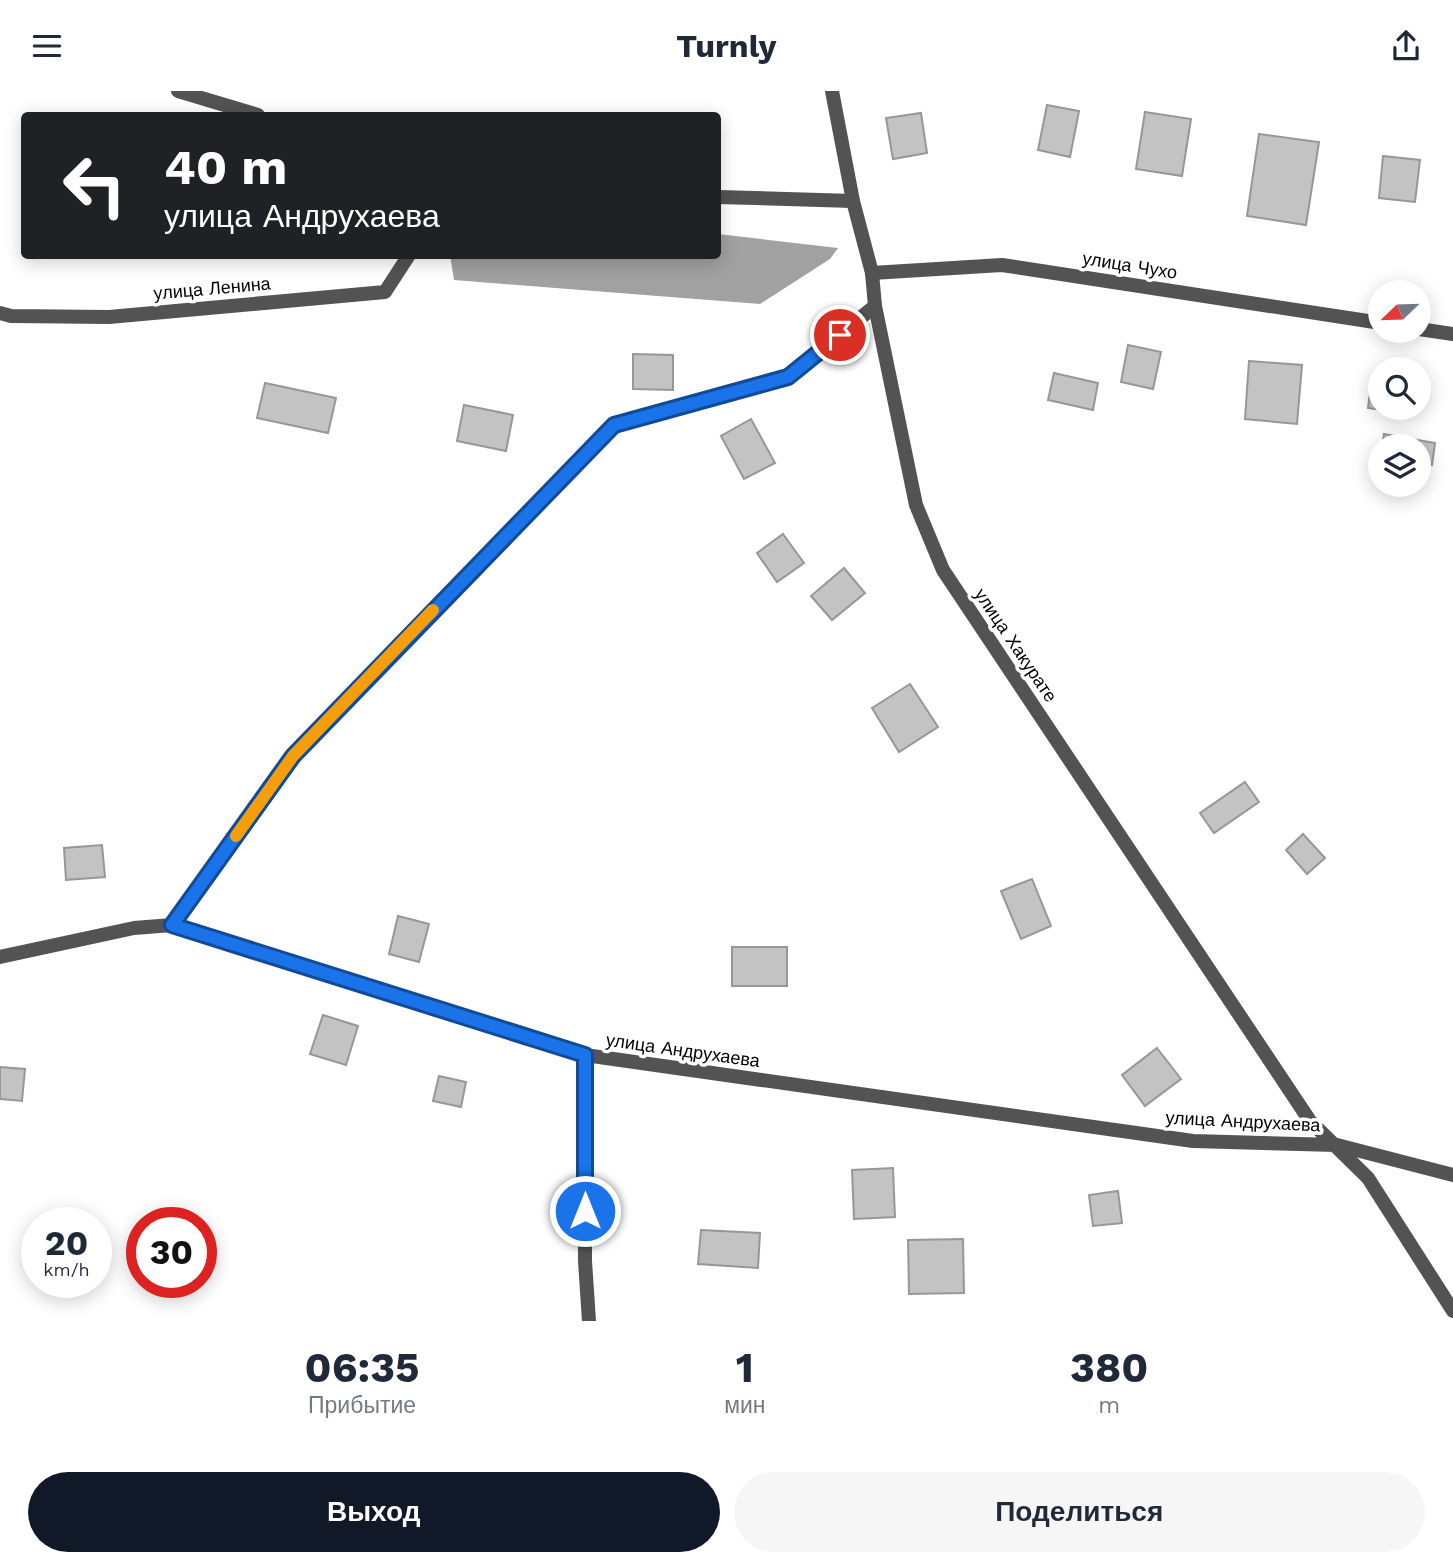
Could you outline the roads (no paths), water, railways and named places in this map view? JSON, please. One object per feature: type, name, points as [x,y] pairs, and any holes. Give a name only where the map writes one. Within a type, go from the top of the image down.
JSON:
[{"type":"street","points":[[178,91],[248,112]]},
{"type":"street","name":"улица Хакурате","points":[[832,91],[853,201],[872,273],[875,306],[916,505],[943,570],[1310,1121],[1368,1178],[1453,1311]]},
{"type":"street","points":[[721,197],[853,201]]},
{"type":"street","name":"улица Ленина","points":[[0,313],[11,316],[109,317],[384,292],[406,259]]},
{"type":"street","name":"улица Чухо","points":[[872,273],[1002,265],[1368,321]]},
{"type":"street","points":[[172,925],[293,756],[614,425],[788,377],[875,306]]},
{"type":"street","points":[[1432,331],[1453,334]]},
{"type":"street","name":"улица Андрухаева","points":[[0,957],[134,928],[172,925],[585,1055],[1193,1141],[1337,1145]]},
{"type":"street","points":[[585,1055],[585,1261],[589,1321]]},
{"type":"street","points":[[1337,1145],[1453,1175]]}]
